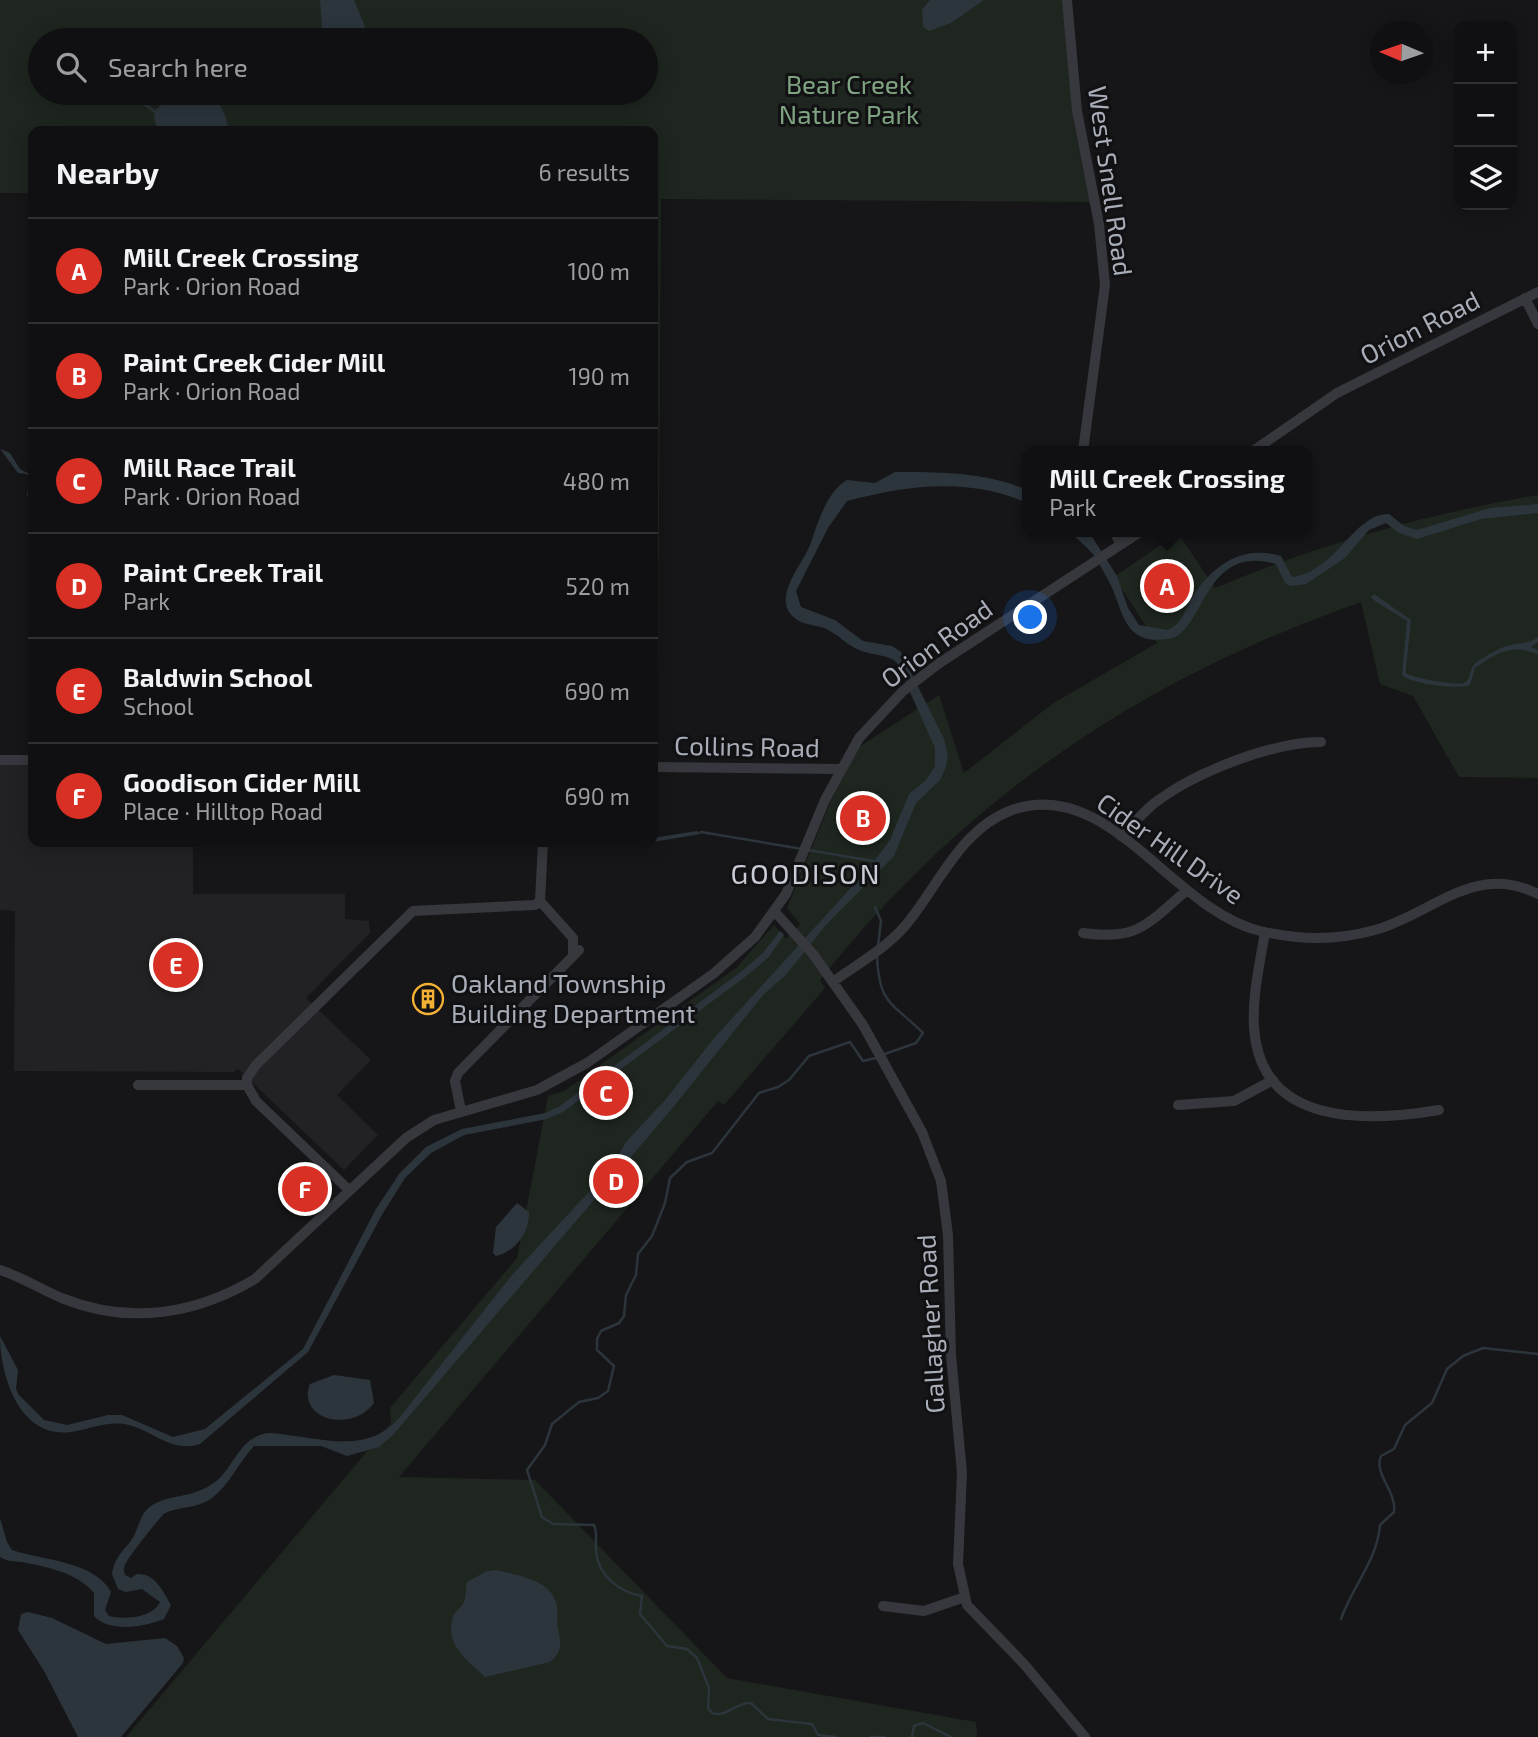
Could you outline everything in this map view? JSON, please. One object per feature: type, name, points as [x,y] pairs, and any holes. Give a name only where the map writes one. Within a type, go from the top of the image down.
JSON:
[{"type":"street","name":"West Snell Road","points":[[1067,0],[1077,111],[1099,224],[1105,285],[1084,446]]},
{"type":"street","name":"Orion Road","points":[[1260,446],[1337,393],[1538,292]]},
{"type":"street","points":[[1525,298],[1538,324]]},
{"type":"street","points":[[1117,537],[1121,544]]},
{"type":"street","name":"Orion Road","points":[[0,1269],[66,1299],[121,1313],[153,1314],[187,1309],[256,1279],[406,1138],[434,1120],[537,1090],[587,1063],[742,951],[775,912],[841,769],[859,738],[903,691],[920,676],[1132,537]]},
{"type":"street","points":[[1121,836],[1157,800],[1184,783],[1280,747],[1321,743]]},
{"type":"street","points":[[0,760],[28,760]]},
{"type":"street","name":"Collins Road","points":[[658,767],[841,769]]},
{"type":"street","name":"Cider Hill Drive","points":[[834,981],[876,952],[905,926],[954,857],[975,836],[1012,811],[1051,805],[1088,813],[1121,836],[1186,891],[1226,918],[1293,939],[1345,937],[1376,930],[1452,892],[1483,884],[1524,887],[1538,894]]},
{"type":"street","points":[[461,1111],[455,1081],[458,1073],[576,952],[573,938],[540,901],[543,847]]},
{"type":"street","points":[[1083,933],[1106,937],[1129,935],[1142,928],[1186,891]]},
{"type":"street","points":[[349,1190],[256,1101],[247,1085],[247,1078],[256,1065],[413,911],[535,905],[540,901]]},
{"type":"street","name":"Gallagher Road","points":[[775,912],[813,954],[863,1025],[922,1132],[941,1181],[948,1235],[951,1355],[962,1474],[958,1564],[965,1597],[976,1616],[1024,1664],[1085,1737]]},
{"type":"street","points":[[1265,932],[1254,1009],[1254,1030],[1259,1055],[1273,1080],[1300,1102],[1333,1115],[1400,1117],[1439,1110]]},
{"type":"street","points":[[1178,1105],[1234,1101],[1273,1080]]},
{"type":"street","points":[[138,1085],[247,1085]]},
{"type":"street","points":[[883,1606],[924,1611],[965,1597]]},
{"type":"shaded area","points":[[320,0],[354,0],[366,28],[322,28]]},
{"type":"shaded area","points":[[930,0],[984,0],[951,23],[929,31],[923,27],[922,10]]},
{"type":"shaded area","points":[[161,105],[219,105],[228,126],[157,126],[154,111]]},
{"type":"shaded area","points":[[0,449],[10,453],[20,469],[28,476],[18,473]]},
{"type":"shaded area","points":[[895,472],[946,473],[979,476],[1022,488],[1022,501],[983,489],[938,486],[892,491],[847,501],[828,528],[796,591],[801,607],[835,620],[863,641],[892,646],[901,652],[944,739],[948,754],[946,767],[940,780],[916,803],[894,856],[826,925],[786,975],[763,995],[671,1110],[393,1435],[379,1447],[347,1456],[321,1446],[254,1446],[212,1498],[201,1504],[162,1515],[131,1555],[124,1569],[125,1575],[131,1578],[143,1574],[158,1584],[171,1605],[164,1619],[137,1626],[109,1625],[94,1616],[94,1593],[79,1580],[51,1568],[8,1561],[0,1557],[0,1518],[12,1550],[66,1563],[93,1574],[103,1582],[111,1592],[105,1610],[109,1616],[130,1618],[145,1615],[160,1602],[142,1589],[126,1592],[118,1589],[112,1574],[116,1560],[133,1538],[144,1514],[151,1506],[198,1491],[215,1482],[248,1442],[263,1434],[350,1441],[363,1440],[388,1428],[399,1418],[512,1275],[611,1168],[626,1142],[665,1100],[715,1037],[868,869],[890,840],[909,794],[926,780],[935,766],[935,748],[897,663],[857,649],[826,629],[799,621],[790,613],[786,594],[833,492],[847,480],[875,483]]},
{"type":"shaded area","points":[[1538,504],[1538,513],[1481,519],[1417,539],[1399,533],[1386,523],[1369,530],[1345,558],[1306,584],[1290,586],[1285,583],[1276,564],[1252,561],[1233,566],[1219,577],[1180,634],[1168,639],[1152,640],[1132,630],[1097,560],[1075,537],[1092,537],[1117,576],[1128,608],[1139,625],[1167,630],[1177,624],[1193,596],[1210,575],[1220,566],[1242,555],[1267,553],[1281,556],[1292,577],[1321,565],[1365,523],[1377,516],[1389,514],[1404,526],[1417,530],[1490,508]]},
{"type":"shaded area","points":[[1374,594],[1411,620],[1406,668],[1406,673],[1410,675],[1464,683],[1478,661],[1503,647],[1538,637],[1538,642],[1531,647],[1538,650],[1538,654],[1513,650],[1498,654],[1475,668],[1470,685],[1446,686],[1415,681],[1402,675],[1407,621],[1375,601],[1371,597]]},
{"type":"shaded area","points":[[0,764],[28,764],[28,847],[193,847],[193,894],[345,894],[345,919],[369,921],[370,933],[306,998],[371,1060],[337,1095],[378,1135],[344,1170],[238,1069],[234,1072],[14,1071],[15,911],[0,910]]},
{"type":"shaded area","points":[[697,831],[701,834],[658,841],[658,837]]},
{"type":"shaded area","points":[[780,931],[784,935],[768,958],[563,1112],[547,1119],[464,1135],[431,1153],[405,1178],[383,1213],[308,1352],[200,1444],[172,1444],[138,1428],[121,1424],[107,1424],[71,1432],[53,1431],[38,1425],[16,1401],[4,1368],[0,1336],[18,1370],[16,1389],[19,1395],[44,1420],[67,1425],[108,1415],[122,1415],[173,1437],[205,1429],[303,1349],[376,1209],[399,1174],[426,1147],[462,1129],[545,1113],[560,1106],[742,971],[763,953]]},
{"type":"shaded area","points":[[517,1203],[529,1212],[527,1227],[515,1246],[496,1256],[493,1253],[496,1227]]},
{"type":"shaded area","points":[[334,1375],[370,1380],[374,1403],[364,1413],[353,1418],[340,1420],[318,1414],[311,1406],[308,1396],[310,1384]]},
{"type":"shaded area","points":[[496,1570],[530,1579],[552,1594],[557,1605],[560,1647],[550,1662],[485,1677],[459,1652],[451,1627],[454,1615],[464,1602],[467,1582],[487,1571]]},
{"type":"shaded area","points":[[28,1612],[52,1618],[106,1644],[165,1638],[177,1646],[184,1658],[183,1663],[121,1737],[78,1737],[44,1671],[18,1630],[21,1614]]},
{"type":"green space","name":"Bear Creek Nature Park","points":[[0,0],[1063,0],[1073,119],[1090,202],[661,199],[658,690],[658,126],[28,126],[28,193],[0,193]]},
{"type":"green space","points":[[1538,495],[1538,778],[1459,777],[1413,696],[1380,684],[1361,602],[1280,633],[1204,668],[1131,707],[1063,751],[998,800],[935,854],[876,914],[820,980],[825,988],[724,1105],[718,1101],[399,1477],[535,1480],[727,1678],[976,1722],[977,1737],[126,1737],[391,1423],[390,1408],[517,1258],[548,1096],[564,1091],[736,968],[774,925],[786,939],[800,924],[787,908],[831,801],[859,747],[939,695],[964,773],[1052,704],[1157,643],[1114,577],[1172,537],[1181,537],[1215,588],[1334,544],[1414,521]]},
{"type":"waterway","points":[[146,105],[154,111]]},
{"type":"waterway","points":[[701,832],[802,849]]},
{"type":"waterway","points":[[808,850],[873,861]]},
{"type":"waterway","points":[[875,907],[881,921],[878,946]]},
{"type":"waterway","points":[[877,956],[884,994],[895,1008],[923,1033],[916,1043],[882,1055]]},
{"type":"waterway","points":[[836,1737],[818,1735],[812,1724],[768,1719],[751,1703],[722,1713],[712,1713],[708,1708],[709,1688],[697,1658],[687,1649],[667,1646],[640,1614],[642,1596],[626,1591],[606,1576],[598,1561],[594,1525],[553,1524],[542,1517],[527,1470],[545,1445],[552,1424],[579,1402],[598,1398],[608,1391],[614,1366],[597,1350],[597,1339],[601,1331],[619,1323],[624,1316],[626,1295],[636,1275],[638,1254],[652,1236],[665,1203],[670,1178],[687,1162],[712,1153],[759,1093],[789,1080],[809,1056],[850,1042],[863,1061],[876,1058]]},
{"type":"waterway","points":[[1341,1619],[1370,1562],[1380,1525],[1394,1512],[1392,1497],[1380,1469],[1381,1456],[1394,1449],[1405,1425],[1432,1403],[1447,1369],[1463,1356],[1483,1348],[1538,1354]]},
{"type":"waterway","points":[[912,1737],[914,1726],[923,1723],[951,1737]]},
{"type":"waterway","points":[[871,1737],[885,1737]]},
{"type":"place","name":"Mill Creek Crossing","points":[[1167,586]]},
{"type":"place","name":"Paint Creek Cider Mill","points":[[863,818]]},
{"type":"place","name":"Baldwin School","points":[[176,965]]},
{"type":"place","name":"Oakland Township Building Department","points":[[428,999]]},
{"type":"place","name":"Mill Race Trail","points":[[606,1093]]},
{"type":"place","name":"Paint Creek Trail","points":[[616,1181]]},
{"type":"place","name":"Goodison Cider Mill","points":[[305,1189]]},
{"type":"district","name":"GOODISON","points":[[806,874]]}]
